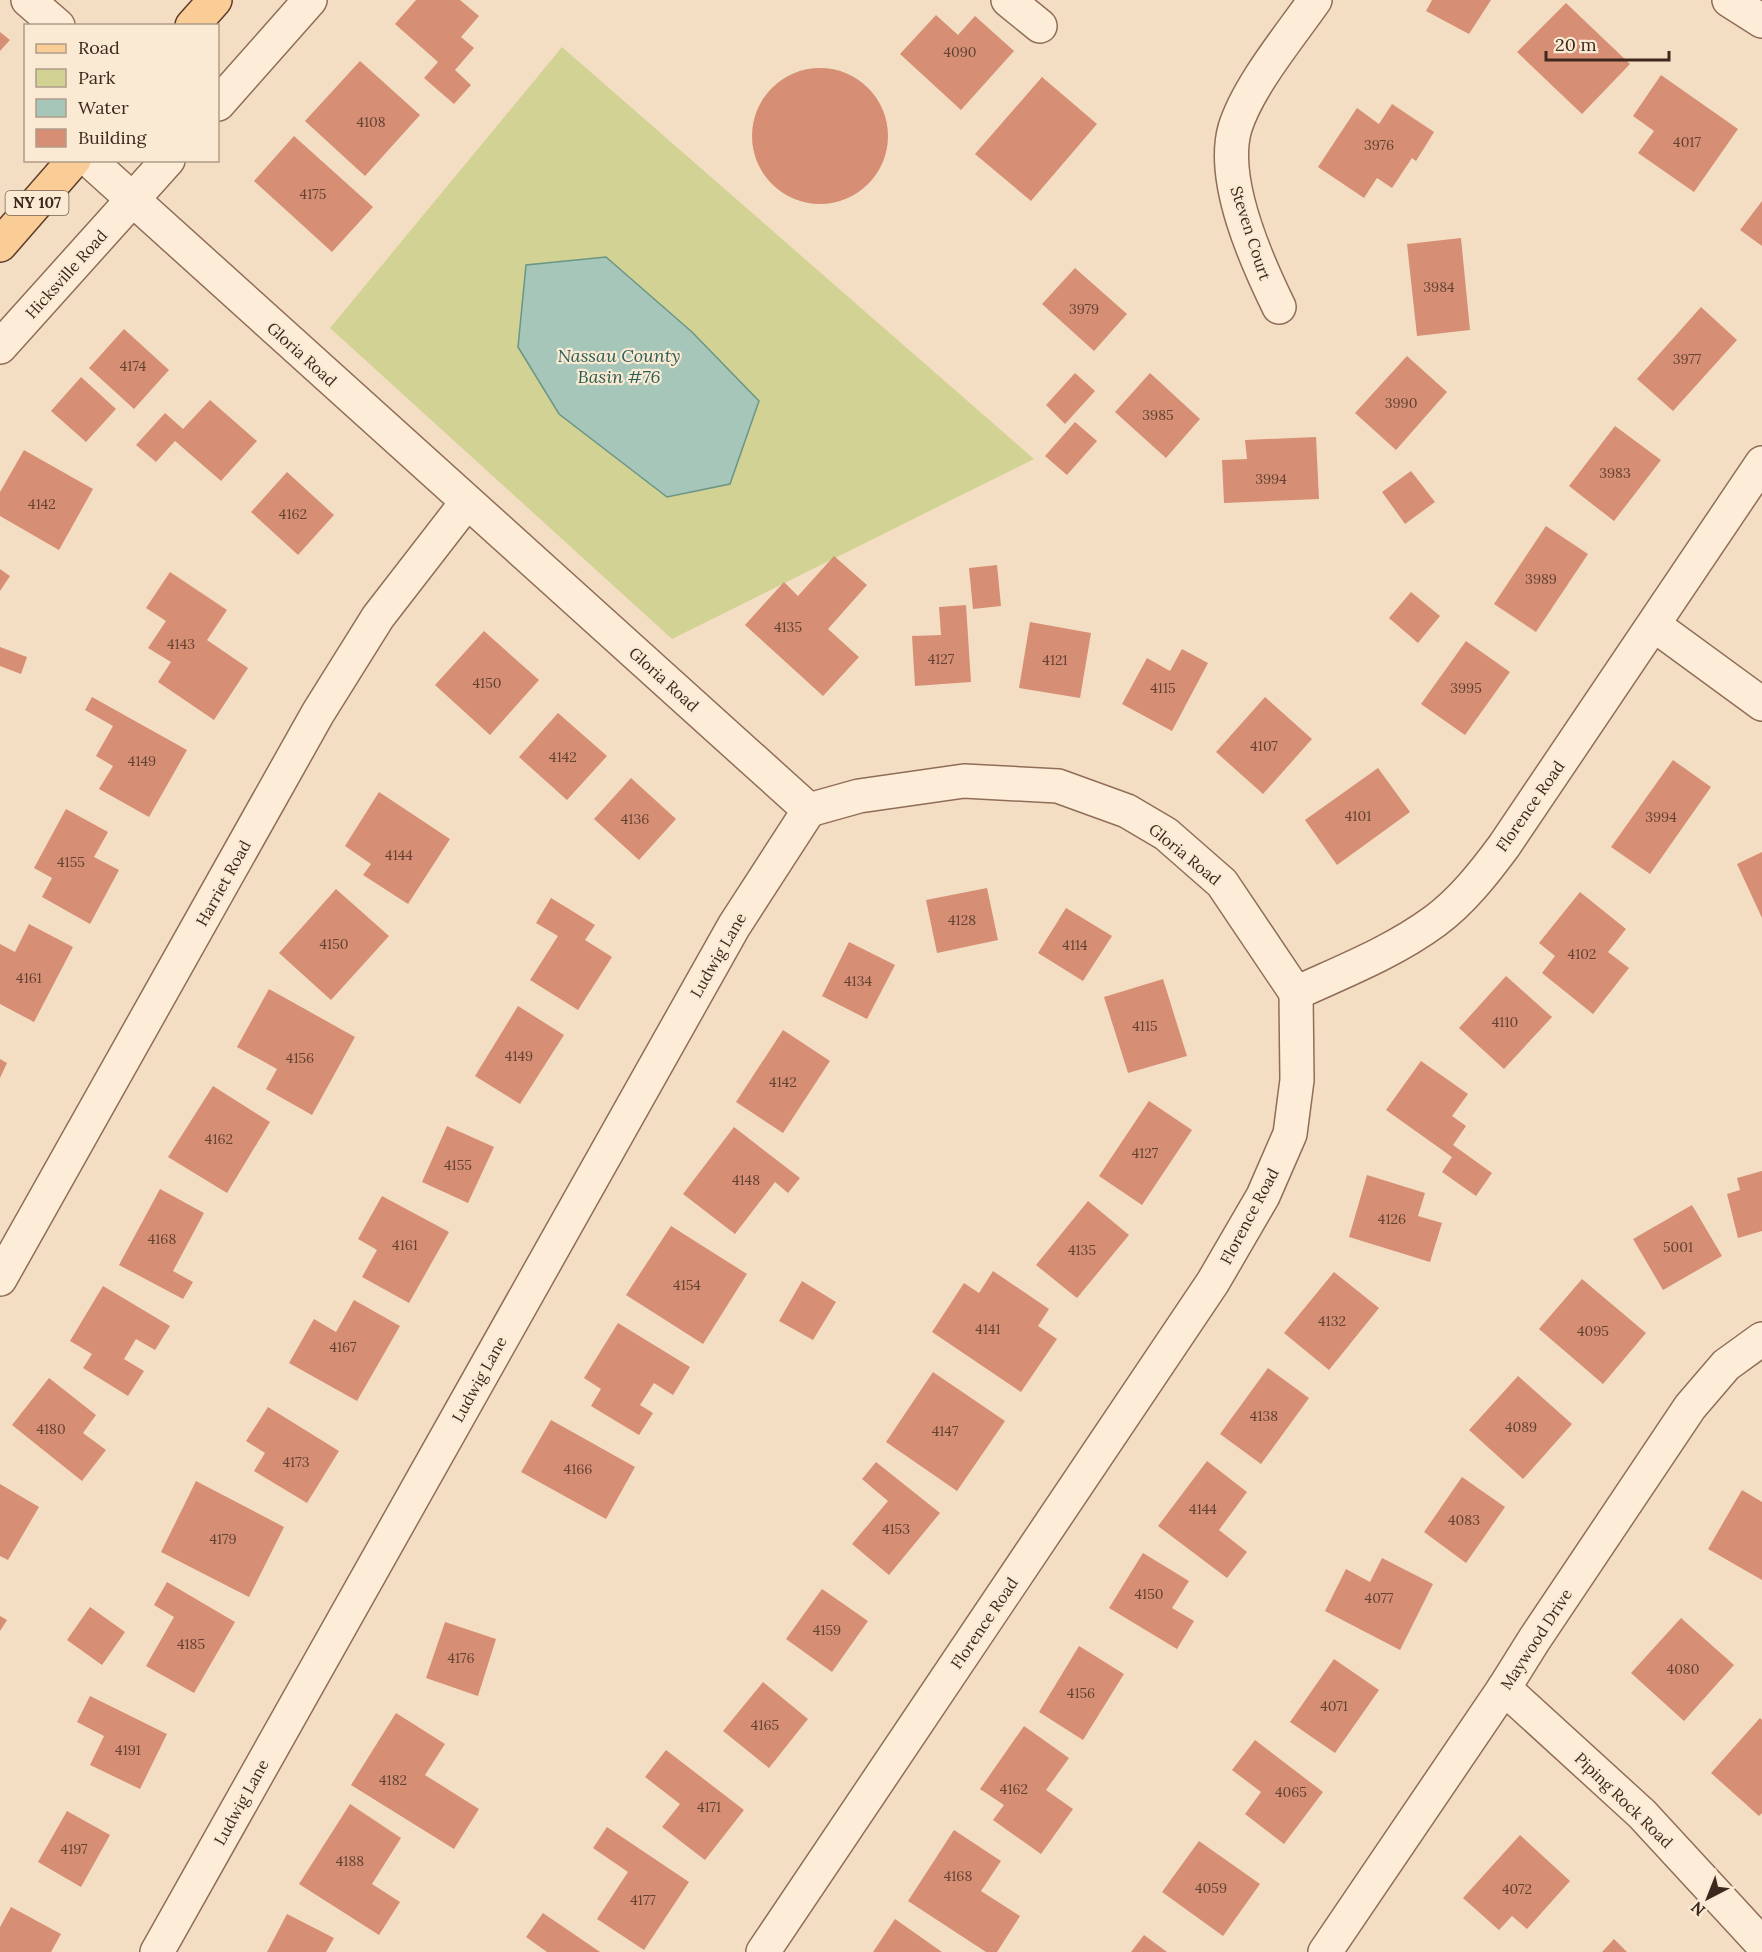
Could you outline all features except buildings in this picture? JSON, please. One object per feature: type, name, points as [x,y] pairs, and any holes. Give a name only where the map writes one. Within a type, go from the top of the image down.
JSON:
[{"type":"main road","points":[[194,24],[215,0]]},
{"type":"main road","name":"NY 107","points":[[0,245],[72,162]]},
{"type":"street","points":[[28,0],[56,24]]},
{"type":"street","points":[[219,103],[310,0]]},
{"type":"street","points":[[1008,0],[1040,26]]},
{"type":"street","name":"Steven Court","points":[[1279,307],[1262,271],[1236,194],[1231,157],[1235,128],[1253,89],[1316,0]]},
{"type":"street","points":[[1729,0],[1762,21]]},
{"type":"street","name":"Gloria Road","points":[[91,162],[810,810],[859,796],[964,782],[1058,786],[1127,811],[1166,834],[1222,883],[1296,993]]},
{"type":"street","name":"Hicksville Road","points":[[0,347],[166,162]]},
{"type":"street","name":"Florence Road","points":[[763,1952],[1213,1282],[1263,1196],[1290,1134],[1297,1080],[1296,993],[1392,949],[1437,920],[1479,879],[1504,846],[1762,463]]},
{"type":"street","name":"Harriet Road","points":[[0,1279],[318,713],[378,617],[467,502]]},
{"type":"street","points":[[1654,625],[1762,704]]},
{"type":"street","name":"Ludwig Lane","points":[[157,1952],[734,926],[810,810]]},
{"type":"street","name":"Maywood Drive","points":[[1325,1952],[1504,1688],[1690,1407],[1726,1365],[1762,1339]]},
{"type":"street","name":"Piping Rock Road","points":[[1504,1688],[1642,1814],[1762,1944]]},
{"type":"green space","points":[[562,47],[1034,459],[672,639],[330,328]]},
{"type":"water","name":"Nassau County Basin #76","points":[[606,257],[692,332],[759,401],[730,484],[667,497],[559,414],[518,347],[526,265]]}]
